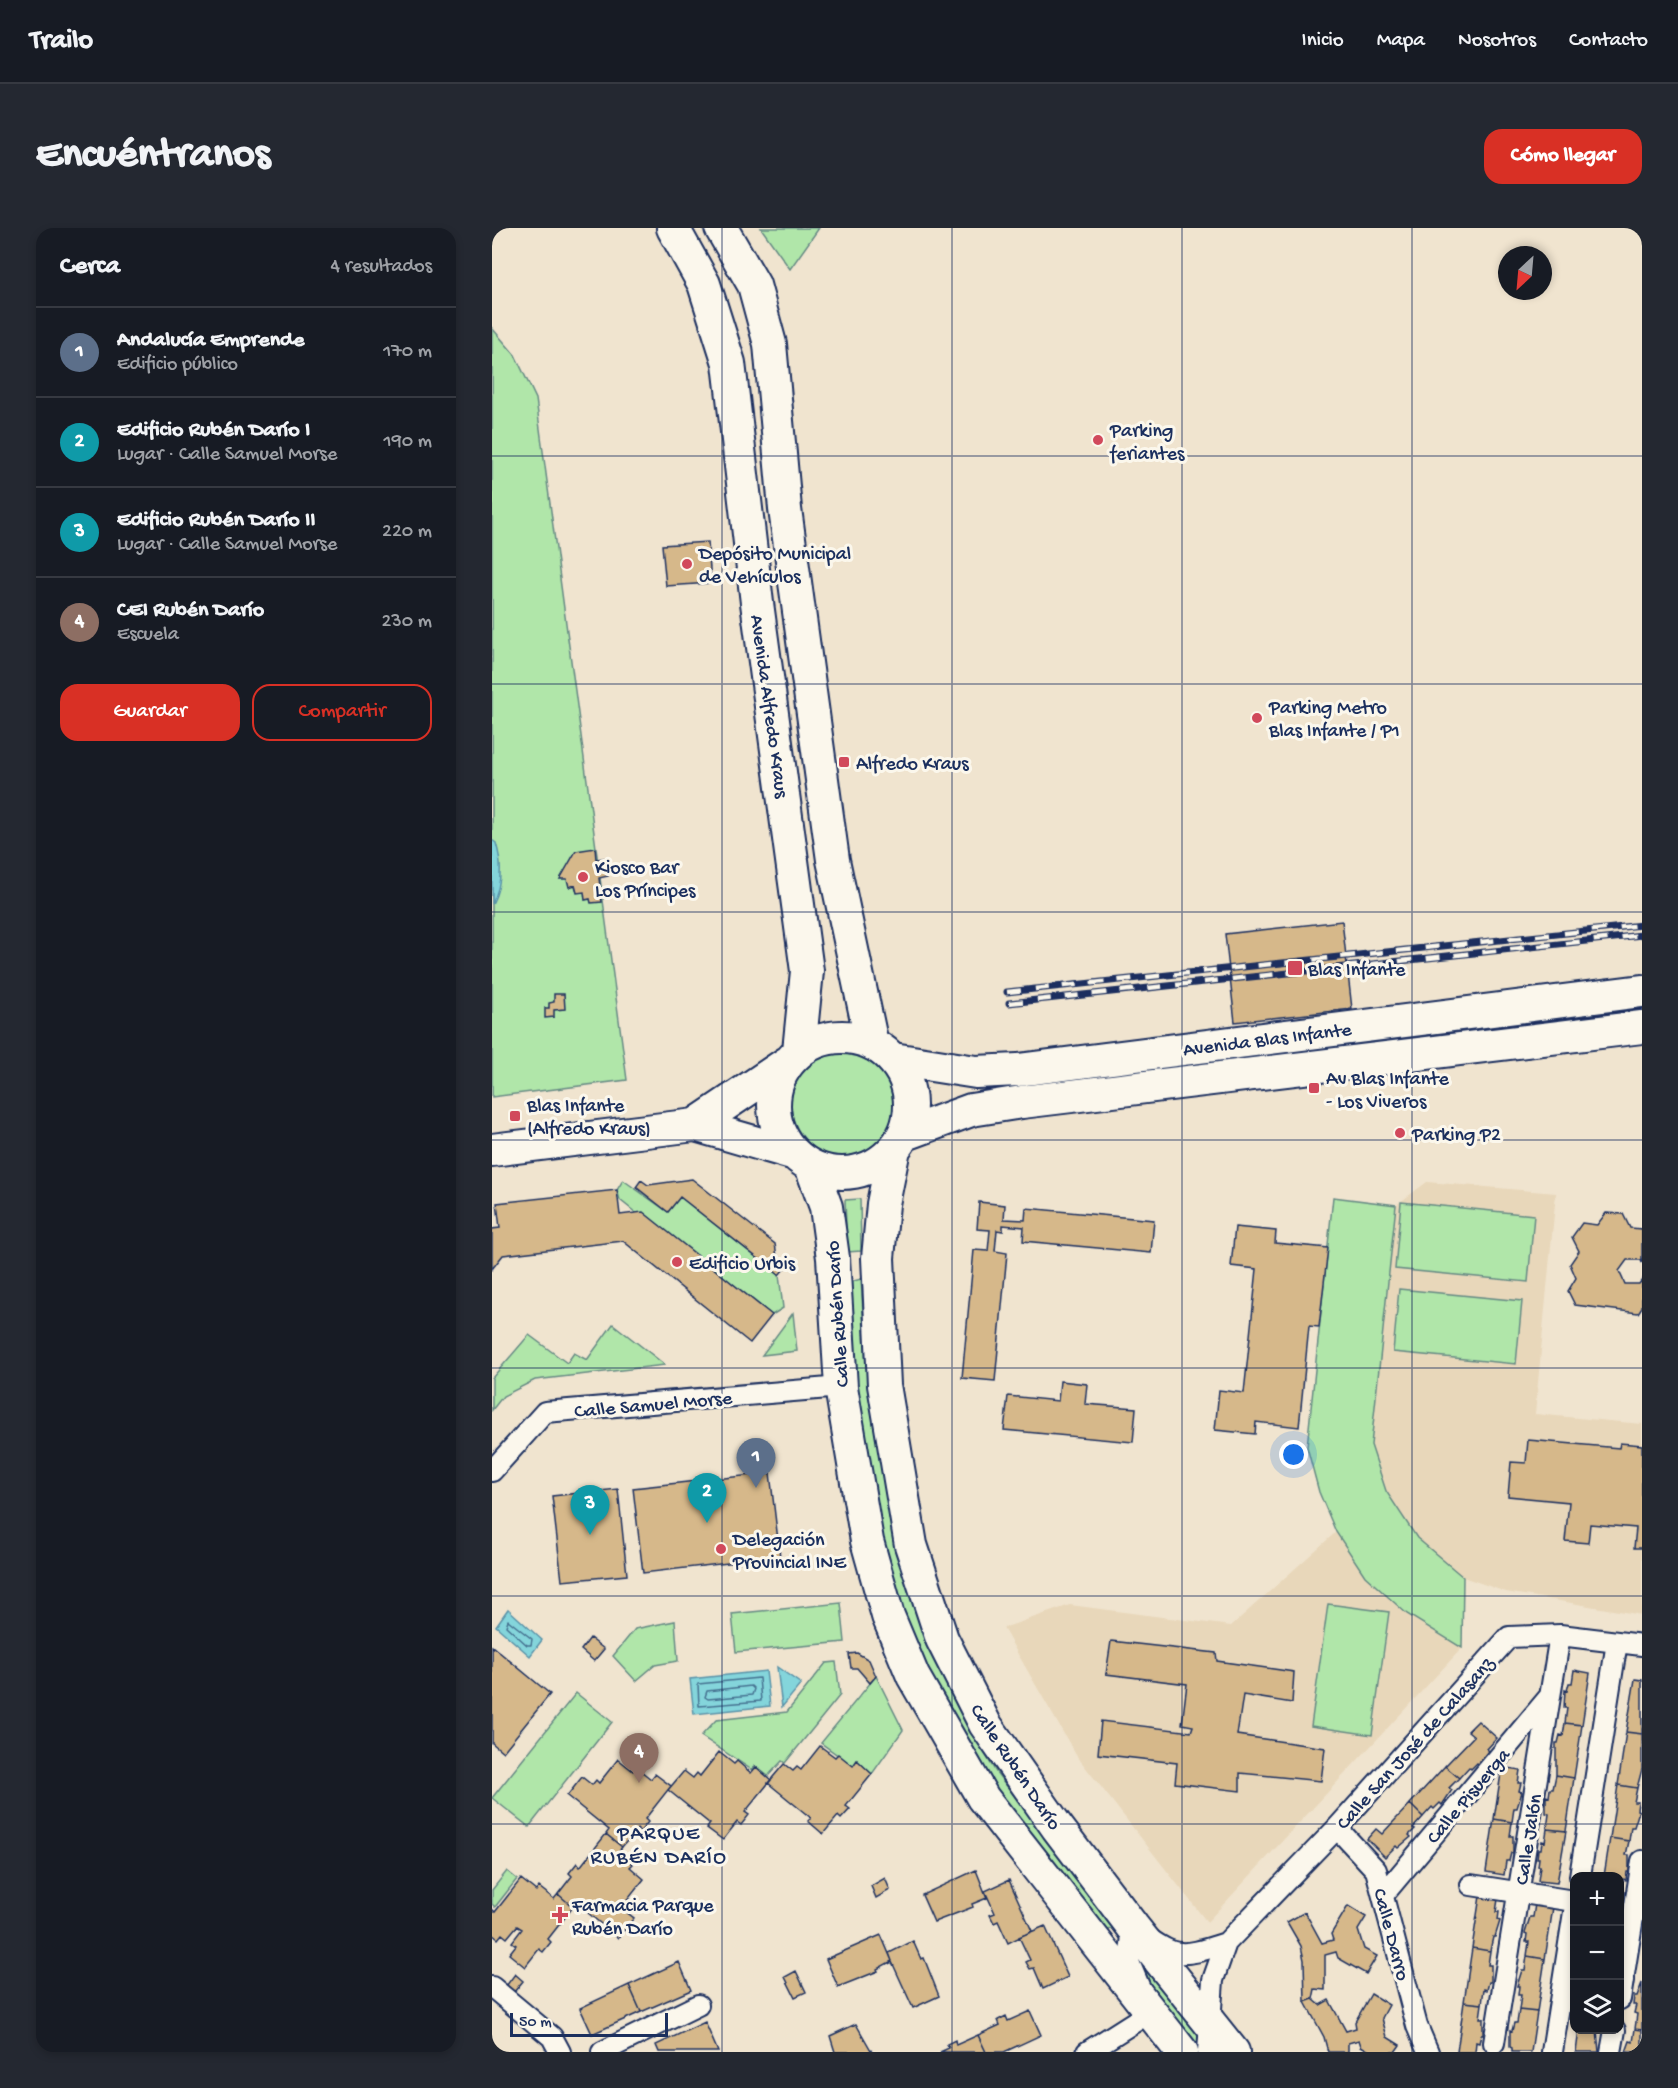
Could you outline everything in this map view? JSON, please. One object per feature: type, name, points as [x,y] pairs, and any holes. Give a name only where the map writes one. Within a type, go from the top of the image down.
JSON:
[{"type":"main road","name":"Avenida Alfredo Kraus","points":[[673,228],[704,284],[729,363],[756,591],[807,971],[793,1057]]},
{"type":"main road","name":"Avenida Alfredo Kraus","points":[[721,228],[754,285],[770,345],[785,509],[832,860],[883,1051]]},
{"type":"main road","name":"Avenida Blas Infante","points":[[883,1051],[976,1072],[1018,1070],[1642,991]]},
{"type":"main road","name":"Avenida Blas Infante","points":[[899,1142],[971,1110],[1022,1102],[1642,1027]]},
{"type":"main road","points":[[492,1150],[695,1125],[803,1160],[832,1172],[855,1172],[876,1164],[899,1142],[909,1116],[910,1095],[904,1076],[883,1051],[854,1037],[835,1036],[815,1041],[695,1125]]},
{"type":"main road","points":[[793,1057],[777,1081],[774,1110],[782,1138],[803,1160]]},
{"type":"main road","name":"Calle Rubén Darío","points":[[899,1142],[883,1204],[878,1273],[884,1385],[911,1545],[942,1639],[985,1724],[1057,1827],[1133,1928],[1209,2037],[1233,2052]]},
{"type":"main road","name":"Calle Rubén Darío","points":[[803,1160],[826,1207],[832,1249],[841,1387],[867,1541],[888,1616],[913,1676],[983,1798],[1182,2052]]},
{"type":"street","name":"Calle Samuel Morse","points":[[492,1471],[545,1412],[841,1387]]},
{"type":"street","name":"Calle San José de Calasanz","points":[[1226,1943],[1337,1828],[1509,1636],[1560,1635],[1642,1645]]},
{"type":"street","name":"Calle Jalón","points":[[1494,2043],[1560,1635]]},
{"type":"street","points":[[1581,1872],[1617,1642]]},
{"type":"street","name":"Calle Pisuerga","points":[[1384,1894],[1550,1696]]},
{"type":"street","name":"Calle Darro","points":[[1337,1828],[1376,1870],[1417,2026],[1428,2052]]},
{"type":"street","points":[[1623,1980],[1632,1911],[1642,1861]]},
{"type":"street","points":[[1471,1885],[1570,1900]]},
{"type":"street","points":[[1552,2052],[1573,1926]]},
{"type":"street","points":[[1087,2052],[1150,2012],[1129,1962],[1133,1928],[1163,1949],[1188,1955],[1226,1943]]},
{"type":"street","points":[[1209,2037],[1213,1980],[1226,1943]]},
{"type":"street","points":[[492,1987],[552,2037],[561,2052]]},
{"type":"street","points":[[602,2052],[698,2005]]},
{"type":"street","points":[[1611,2052],[1614,2034]]},
{"type":"shaded area","points":[[1427,1182],[1556,1193],[1535,1414],[1642,1424],[1642,1615],[1506,1592],[1463,1577],[1417,1538],[1386,1491],[1371,1445],[1396,1205]]},
{"type":"shaded area","points":[[1336,1532],[1365,1576],[1407,1614],[1462,1648],[1207,1922],[1076,1755],[1003,1628],[1070,1605],[1231,1626]]},
{"type":"green space","points":[[761,228],[819,228],[790,269]]},
{"type":"green space","points":[[492,328],[515,355],[536,399],[627,1080],[492,1097]]},
{"type":"green space","points":[[845,1049],[866,1053],[883,1065],[895,1082],[899,1103],[895,1124],[883,1141],[866,1153],[845,1157],[824,1153],[807,1141],[795,1124],[791,1103],[795,1082],[807,1065],[824,1053]]},
{"type":"green space","points":[[623,1180],[668,1212],[680,1197],[779,1275],[783,1308],[772,1315],[636,1213],[620,1200],[617,1190]]},
{"type":"green space","points":[[1333,1197],[1396,1205],[1371,1445],[1386,1491],[1417,1538],[1463,1577],[1462,1648],[1407,1614],[1365,1576],[1336,1532],[1319,1492],[1307,1447]]},
{"type":"green space","points":[[860,1199],[861,1251],[847,1252],[845,1200]]},
{"type":"green space","points":[[1401,1202],[1534,1215],[1528,1282],[1395,1269]]},
{"type":"green space","points":[[861,1279],[866,1365],[892,1529],[922,1631],[967,1725],[996,1772],[1095,1901],[1113,1928],[1105,1932],[1001,1799],[960,1738],[906,1627],[889,1573],[864,1437],[852,1354],[850,1282]]},
{"type":"green space","points":[[1399,1289],[1522,1301],[1516,1364],[1393,1352]]},
{"type":"green space","points":[[793,1313],[797,1351],[762,1355]]},
{"type":"green space","points":[[613,1324],[665,1365],[535,1380],[503,1396],[492,1410],[492,1378],[529,1335],[567,1363],[574,1353],[587,1360]]},
{"type":"green space","points":[[841,1603],[845,1642],[736,1652],[732,1614]]},
{"type":"green space","points":[[1328,1604],[1389,1612],[1372,1735],[1311,1726]]},
{"type":"green space","points":[[675,1621],[678,1661],[655,1665],[636,1681],[613,1656],[635,1629]]},
{"type":"green space","points":[[836,1662],[840,1695],[785,1763],[782,1761],[768,1776],[755,1766],[752,1770],[701,1736],[716,1720],[787,1712],[826,1663]]},
{"type":"green space","points":[[876,1676],[903,1730],[872,1774],[857,1761],[853,1766],[821,1743]]},
{"type":"green space","points":[[576,1693],[612,1722],[529,1827],[492,1798]]},
{"type":"green space","points":[[507,1871],[517,1879],[495,1907],[492,1904],[492,1890]]},
{"type":"green space","points":[[1138,1948],[1201,2030],[1200,2048],[1138,1972]]},
{"type":"water","points":[[492,840],[496,843],[500,866],[498,889],[492,904]]},
{"type":"water","points":[[508,1609],[542,1640],[530,1656],[496,1626]]},
{"type":"water","points":[[777,1667],[801,1684],[782,1707]]},
{"type":"water","points":[[766,1671],[770,1706],[694,1714],[690,1679]]},
{"type":"building","name":"Depósito Municipal de Vehículos","points":[[708,542],[711,583],[666,586],[662,545]]},
{"type":"building","points":[[595,848],[596,859],[606,858],[608,876],[599,878],[602,902],[591,903],[590,899],[585,900],[584,892],[577,893],[575,885],[569,887],[567,879],[560,879],[576,851]]},
{"type":"building","points":[[1342,921],[1352,1009],[1235,1022],[1225,934]]},
{"type":"building","points":[[554,994],[564,994],[565,1009],[554,1010],[554,1017],[545,1018],[545,1008],[549,1008],[549,1003],[554,1002]]},
{"type":"building","points":[[692,1179],[775,1244],[778,1263],[785,1268],[779,1275],[680,1197],[668,1212],[636,1187],[641,1180],[648,1185]]},
{"type":"building","name":"Edificio Urbis","points":[[617,1190],[620,1215],[643,1212],[772,1315],[750,1343],[623,1241],[503,1255],[492,1269],[492,1229],[500,1228],[497,1203]]},
{"type":"building","points":[[979,1202],[1005,1205],[1004,1219],[1025,1220],[1026,1208],[1154,1220],[1151,1253],[1023,1241],[1024,1227],[1003,1225],[1003,1231],[997,1230],[995,1251],[1007,1253],[995,1381],[962,1378],[974,1250],[988,1251],[990,1230],[977,1229]]},
{"type":"building","points":[[1606,1213],[1623,1214],[1630,1228],[1642,1229],[1642,1263],[1641,1260],[1627,1260],[1619,1271],[1625,1284],[1639,1284],[1642,1280],[1642,1307],[1638,1313],[1575,1305],[1568,1291],[1576,1278],[1570,1264],[1579,1251],[1572,1237],[1582,1223],[1597,1225]]},
{"type":"building","points":[[1235,1227],[1276,1231],[1275,1243],[1328,1248],[1319,1327],[1309,1326],[1299,1427],[1256,1422],[1255,1434],[1215,1430],[1219,1390],[1244,1393],[1257,1269],[1231,1266]]},
{"type":"building","points":[[1060,1381],[1087,1384],[1085,1404],[1136,1408],[1133,1442],[1004,1430],[1008,1396],[1058,1401]]},
{"type":"building","points":[[1528,1440],[1619,1448],[1620,1443],[1642,1445],[1642,1548],[1634,1548],[1636,1528],[1590,1524],[1588,1543],[1565,1541],[1569,1502],[1508,1496],[1511,1462],[1526,1463]]},
{"type":"building","points":[[770,1473],[780,1557],[643,1573],[633,1488]]},
{"type":"building","points":[[618,1489],[627,1575],[562,1581],[552,1496]]},
{"type":"building","points":[[590,1638],[604,1649],[594,1661],[581,1650]]},
{"type":"building","points":[[1111,1641],[1216,1653],[1217,1661],[1294,1672],[1292,1703],[1243,1695],[1237,1735],[1325,1748],[1321,1781],[1240,1773],[1240,1791],[1175,1783],[1177,1763],[1098,1754],[1101,1721],[1191,1732],[1193,1726],[1182,1724],[1187,1684],[1106,1674]]},
{"type":"building","points":[[492,1646],[550,1694],[503,1752],[492,1743]]},
{"type":"building","points":[[857,1653],[869,1660],[876,1676],[870,1683],[857,1668],[851,1668],[849,1654]]},
{"type":"building","points":[[1574,1670],[1590,1673],[1582,1725],[1565,1723],[1567,1708],[1564,1708],[1565,1690],[1567,1691],[1569,1683],[1572,1683]]},
{"type":"building","points":[[1635,1679],[1642,1680],[1642,1734],[1626,1732]]},
{"type":"building","points":[[1478,1721],[1497,1738],[1487,1749],[1489,1751],[1481,1763],[1479,1765],[1477,1763],[1471,1769],[1469,1767],[1459,1778],[1445,1766],[1474,1736],[1468,1731]]},
{"type":"building","points":[[1565,1723],[1582,1725],[1574,1778],[1556,1775],[1556,1743],[1560,1735],[1563,1736]]},
{"type":"building","points":[[1626,1732],[1642,1734],[1642,1769],[1637,1788],[1618,1785]]},
{"type":"building","points":[[820,1746],[835,1757],[838,1754],[853,1766],[857,1760],[872,1774],[846,1806],[850,1809],[841,1819],[838,1816],[823,1834],[808,1821],[811,1818],[768,1783],[784,1764],[793,1771],[797,1767],[801,1770]]},
{"type":"building","points":[[719,1752],[734,1764],[737,1761],[751,1773],[756,1767],[771,1780],[745,1812],[749,1815],[741,1825],[737,1822],[723,1840],[707,1828],[710,1824],[668,1790],[684,1771],[693,1778],[697,1773],[700,1776]]},
{"type":"building","points":[[618,1759],[633,1771],[636,1767],[651,1779],[655,1774],[671,1786],[645,1819],[648,1822],[640,1832],[637,1829],[622,1847],[606,1834],[609,1830],[567,1796],[582,1777],[592,1785],[596,1780],[599,1783]]},
{"type":"building","points":[[1445,1766],[1459,1778],[1449,1788],[1452,1790],[1442,1805],[1440,1803],[1434,1809],[1432,1807],[1423,1817],[1410,1804]]},
{"type":"building","points":[[1502,1767],[1520,1770],[1518,1783],[1521,1783],[1519,1791],[1522,1792],[1517,1808],[1514,1808],[1512,1822],[1494,1819]]},
{"type":"building","points":[[1556,1775],[1574,1778],[1566,1831],[1547,1829],[1549,1814],[1546,1813],[1546,1796],[1549,1797],[1550,1789],[1553,1789]]},
{"type":"building","points":[[1618,1785],[1637,1788],[1634,1802],[1638,1802],[1637,1810],[1639,1811],[1634,1827],[1631,1827],[1629,1841],[1610,1838]]},
{"type":"building","points":[[1410,1804],[1423,1817],[1413,1828],[1415,1829],[1409,1835],[1411,1837],[1398,1848],[1396,1846],[1385,1857],[1367,1839],[1376,1829],[1382,1834]]},
{"type":"building","points":[[1494,1819],[1512,1822],[1510,1836],[1513,1836],[1513,1853],[1509,1861],[1506,1861],[1504,1875],[1486,1872]]},
{"type":"building","points":[[1547,1829],[1566,1831],[1557,1883],[1538,1881],[1540,1866],[1538,1866],[1539,1858],[1537,1858],[1538,1849],[1541,1849],[1542,1841],[1545,1842]]},
{"type":"building","points":[[606,1834],[622,1847],[618,1852],[633,1864],[630,1867],[644,1879],[625,1903],[629,1906],[625,1911],[634,1918],[618,1938],[576,1903],[573,1907],[558,1894],[572,1876],[569,1873],[577,1863],[580,1867]]},
{"type":"building","points":[[1610,1838],[1629,1841],[1626,1855],[1629,1855],[1629,1872],[1627,1872],[1626,1880],[1624,1872],[1605,1872]]},
{"type":"building","points":[[976,1870],[987,1898],[972,1904],[973,1907],[934,1922],[922,1895]]},
{"type":"building","points":[[885,1878],[890,1890],[876,1898],[871,1886]]},
{"type":"building","points":[[521,1879],[536,1891],[539,1887],[554,1899],[558,1894],[573,1907],[548,1939],[551,1942],[543,1952],[539,1949],[525,1967],[509,1954],[516,1945],[512,1942],[522,1929],[517,1926],[507,1938],[502,1934],[498,1939],[492,1934],[492,1909],[495,1912]]},
{"type":"building","points":[[1009,1880],[1032,1931],[1008,1943],[998,1921],[994,1923],[990,1915],[995,1913],[985,1891]]},
{"type":"building","points":[[1480,1896],[1498,1899],[1496,1912],[1499,1912],[1498,1920],[1500,1921],[1490,1951],[1472,1948]]},
{"type":"building","points":[[1535,1904],[1553,1907],[1545,1959],[1527,1956],[1529,1942],[1526,1942],[1527,1934],[1525,1933],[1530,1917],[1533,1917]]},
{"type":"building","points":[[1348,1906],[1366,1917],[1358,1930],[1364,1949],[1377,1956],[1366,1974],[1338,1958],[1336,1952],[1325,1955],[1325,1990],[1315,1989],[1313,1999],[1305,2002],[1304,1960],[1301,1946],[1287,1922],[1305,1912],[1322,1943],[1333,1940],[1331,1934]]},
{"type":"building","points":[[1045,1926],[1068,1977],[1043,1989],[1034,1968],[1030,1969],[1026,1962],[1030,1960],[1019,1937]]},
{"type":"building","points":[[881,1935],[892,1961],[877,1969],[878,1971],[838,1987],[826,1959]]},
{"type":"building","points":[[913,1941],[921,1959],[924,1958],[939,1996],[913,2008],[892,1962],[889,1964],[892,1961],[889,1953]]},
{"type":"building","points":[[1472,1948],[1490,1951],[1488,1965],[1491,1965],[1491,1982],[1487,1990],[1484,1989],[1482,2004],[1464,2002]]},
{"type":"building","points":[[1527,1956],[1545,1959],[1537,2012],[1519,2010],[1521,1995],[1518,1995],[1519,1986],[1517,1986],[1522,1970],[1525,1970]]},
{"type":"building","points":[[679,1962],[691,1990],[641,2012],[629,1985]]},
{"type":"building","points":[[796,1971],[806,1992],[795,1997],[785,1977]]},
{"type":"building","points":[[515,1974],[523,1981],[514,1992],[506,1986]]},
{"type":"building","points":[[1642,1983],[1642,2030],[1635,2029],[1637,2014],[1634,2013],[1636,2005],[1633,2005],[1634,1996],[1637,1996]]},
{"type":"building","points":[[629,1985],[641,2012],[592,2034],[580,2008]]},
{"type":"building","points":[[1371,1994],[1389,2005],[1382,2018],[1387,2037],[1400,2045],[1395,2052],[1371,2052],[1361,2046],[1359,2040],[1348,2043],[1348,2052],[1328,2052],[1324,2037],[1305,2002],[1313,1999],[1320,2005],[1329,2000],[1346,2031],[1356,2028],[1355,2022]]},
{"type":"building","points":[[1464,2002],[1482,2004],[1480,2018],[1483,2018],[1483,2035],[1479,2043],[1476,2042],[1475,2052],[1457,2052]]},
{"type":"building","points":[[1519,2010],[1537,2012],[1531,2052],[1512,2052],[1510,2047],[1510,2030],[1512,2031],[1514,2023],[1517,2023]]},
{"type":"building","points":[[1030,2011],[1041,2035],[1004,2052],[986,2052],[978,2035],[1000,2025],[998,2020],[1006,2016],[1008,2021]]},
{"type":"building","points":[[705,2022],[718,2052],[659,2052],[656,2045]]},
{"type":"building","points":[[856,2024],[872,2052],[835,2052],[830,2036]]},
{"type":"building","points":[[1635,2029],[1642,2030],[1642,2052],[1626,2052],[1630,2041],[1633,2042]]},
{"type":"building","points":[[1578,2034],[1597,2034],[1599,2052],[1576,2052]]},
{"type":"building","points":[[978,2035],[986,2052],[940,2052],[949,2048],[947,2044],[955,2040],[956,2045]]},
{"type":"railway","points":[[1007,992],[1642,925]]},
{"type":"railway","points":[[1009,1003],[1642,935]]},
{"type":"place","name":"Parking feriantes","points":[[1098,440]]},
{"type":"place","name":"Depósito Municipal de Vehículos","points":[[687,564]]},
{"type":"place","name":"Parking Metro Blas Infante / P1","points":[[1257,718]]},
{"type":"place","name":"Alfredo Kraus","points":[[844,762]]},
{"type":"place","name":"Kiosco Bar Los Príncipes","points":[[583,877]]},
{"type":"place","name":"Blas Infante","points":[[1295,968]]},
{"type":"place","name":"Av Blas Infante - Los Viveros","points":[[1314,1088]]},
{"type":"place","name":"Blas Infante (Alfredo Kraus)","points":[[515,1116]]},
{"type":"place","name":"Parking P2","points":[[1400,1133]]},
{"type":"place","name":"Edificio Urbis","points":[[677,1262]]},
{"type":"place","name":"Andalucía Emprende","points":[[756,1488]]},
{"type":"place","name":"Edificio Rubén Darío I","points":[[707,1523]]},
{"type":"place","name":"Edificio Rubén Darío II","points":[[590,1535]]},
{"type":"place","name":"Delegación Provincial INE","points":[[721,1549]]},
{"type":"place","name":"CEI Rubén Darío","points":[[639,1783]]},
{"type":"place","name":"Farmacia Parque Rubén Darío","points":[[560,1915]]},
{"type":"district","name":"PARQUE RUBÉN DARÍO","points":[[659,1844]]}]
